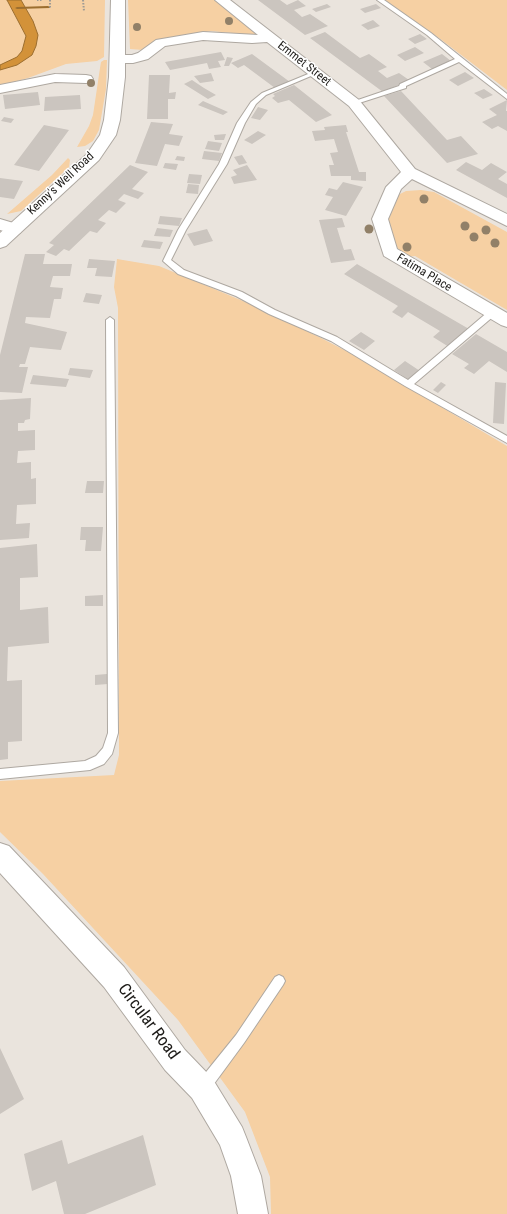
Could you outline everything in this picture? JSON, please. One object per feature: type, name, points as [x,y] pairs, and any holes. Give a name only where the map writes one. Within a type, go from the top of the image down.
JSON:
[{"type":"main road","name":"Kenny's Well Road","points":[[0,242],[7,226],[93,157],[108,135],[112,120],[118,59],[118,0]]},
{"type":"main road","name":"Circular Road","points":[[0,855],[114,978],[175,1060],[202,1088],[232,1137],[246,1176],[252,1214]]},
{"type":"street","points":[[222,0],[269,37]]},
{"type":"street","name":"Emmet Street","points":[[118,59],[133,59],[143,56],[161,43],[203,36],[252,39],[263,39],[269,37],[354,103],[410,172]]},
{"type":"street","points":[[0,89],[28,82],[55,78],[86,79]]},
{"type":"street","points":[[410,172],[507,221]]},
{"type":"street","name":"Fatima Place","points":[[410,172],[394,187],[380,219],[390,252],[507,322]]},
{"type":"lane","points":[[380,0],[429,34],[507,97]]},
{"type":"lane","points":[[354,103],[404,87],[402,85],[460,60]]},
{"type":"lane","points":[[315,73],[264,94],[253,103],[240,123],[223,164],[182,230],[167,261],[181,272],[239,294],[272,312],[334,338],[408,384],[507,440]]},
{"type":"lane","points":[[408,384],[492,313]]},
{"type":"lane","points":[[0,774],[86,766],[100,760],[108,751],[113,733],[110,320]]},
{"type":"lane","points":[[202,1088],[240,1039],[279,981]]},
{"type":"path","points":[[37,0],[42,0]]},
{"type":"path","points":[[50,0],[50,7],[52,7]]},
{"type":"path","points":[[83,0],[84,11]]},
{"type":"shaded area","points":[[0,0],[7,0],[26,36],[33,21],[21,0],[105,0],[104,57],[97,61],[66,64],[28,78],[0,86]]},
{"type":"shaded area","points":[[7,0],[21,0],[33,21],[38,35],[36,46],[32,55],[17,65],[0,70],[0,65],[17,57],[22,51],[26,36]]},
{"type":"shaded area","points":[[128,0],[215,0],[258,34],[253,35],[211,31],[155,41],[143,50],[130,49]]},
{"type":"shaded area","points":[[385,0],[507,0],[507,90],[439,38]]},
{"type":"shaded area","points":[[107,60],[106,89],[99,130],[93,141],[85,146],[77,147],[89,126],[93,115],[101,62]]},
{"type":"shaded area","points":[[68,158],[70,160],[69,167],[21,211],[7,214],[52,175]]},
{"type":"shaded area","points":[[421,190],[434,192],[507,232],[507,310],[415,256],[405,257],[395,245],[388,219],[396,196],[406,191]]},
{"type":"shaded area","points":[[117,259],[159,266],[243,301],[321,338],[350,353],[507,446],[507,1214],[271,1214],[270,1177],[245,1112],[178,1020],[43,874],[0,832],[0,781],[114,775],[119,755],[118,308],[114,287]]},
{"type":"building","points":[[258,0],[280,0],[287,5],[298,0],[306,6],[294,10],[302,17],[310,14],[328,26],[305,35]]},
{"type":"building","points":[[327,4],[331,7],[316,12],[312,9]]},
{"type":"building","points":[[376,4],[381,8],[365,13],[360,9]]},
{"type":"building","points":[[373,20],[380,26],[368,30],[361,25]]},
{"type":"building","points":[[325,32],[360,58],[369,54],[387,67],[378,71],[387,78],[399,73],[409,80],[383,92],[310,38]]},
{"type":"building","points":[[420,34],[427,39],[415,44],[408,39]]},
{"type":"building","points":[[415,47],[424,53],[405,61],[397,55]]},
{"type":"building","points":[[221,52],[225,60],[218,61],[221,67],[209,69],[207,63],[170,70],[165,62]]},
{"type":"building","points":[[252,54],[290,82],[275,88],[244,65],[238,68],[231,63]]},
{"type":"building","points":[[442,54],[451,61],[432,69],[423,62]]},
{"type":"building","points":[[227,57],[233,58],[229,66],[224,66]]},
{"type":"building","points":[[465,72],[474,78],[458,86],[449,80]]},
{"type":"building","points":[[211,73],[214,81],[200,83],[194,76]]},
{"type":"building","points":[[149,75],[170,75],[169,93],[176,92],[175,99],[168,99],[168,119],[147,119]]},
{"type":"building","points":[[192,80],[216,95],[208,99],[184,84]]},
{"type":"building","points":[[294,85],[332,115],[316,122],[289,100],[278,103],[272,98],[275,96],[273,94]]},
{"type":"building","points":[[484,89],[493,95],[483,99],[474,93]]},
{"type":"building","points":[[401,91],[447,140],[461,136],[478,154],[447,163],[384,96]]},
{"type":"building","points":[[38,92],[40,105],[5,109],[3,95]]},
{"type":"building","points":[[80,95],[81,109],[44,111],[45,97]]},
{"type":"building","points":[[507,100],[507,131],[498,126],[492,129],[482,122],[497,115],[489,109]]},
{"type":"building","points":[[203,101],[228,112],[223,115],[198,105]]},
{"type":"building","points":[[258,107],[268,110],[260,120],[251,118]]},
{"type":"building","points":[[4,117],[14,119],[11,123],[1,121]]},
{"type":"building","points":[[151,122],[173,124],[169,134],[183,136],[179,146],[165,144],[157,166],[135,163]]},
{"type":"building","points":[[44,125],[69,130],[39,171],[14,165]]},
{"type":"building","points":[[346,125],[348,132],[346,132],[359,172],[366,172],[366,181],[351,180],[351,176],[331,176],[329,165],[334,165],[330,153],[338,152],[334,139],[315,141],[312,131],[325,130],[324,127]]},
{"type":"building","points":[[258,131],[266,135],[252,144],[244,140]]},
{"type":"building","points":[[226,134],[224,140],[215,140],[214,135]]},
{"type":"building","points":[[208,141],[222,143],[219,151],[205,149]]},
{"type":"building","points":[[204,151],[222,153],[219,161],[202,159]]},
{"type":"building","points":[[242,155],[247,163],[239,165],[234,157]]},
{"type":"building","points":[[177,156],[185,157],[184,161],[175,160]]},
{"type":"building","points":[[466,162],[482,170],[491,163],[507,172],[498,179],[507,184],[507,198],[456,170]]},
{"type":"building","points":[[165,163],[178,164],[176,170],[163,168]]},
{"type":"building","points":[[130,165],[148,172],[132,189],[144,193],[138,199],[124,194],[118,200],[126,203],[116,213],[109,210],[98,220],[106,223],[97,233],[90,231],[69,251],[64,249],[56,256],[46,252],[54,245],[49,243]]},
{"type":"building","points":[[247,165],[257,180],[234,184],[231,177],[237,175],[233,170]]},
{"type":"building","points":[[189,174],[202,175],[200,184],[187,183]]},
{"type":"building","points":[[0,178],[23,181],[14,199],[0,197]]},
{"type":"building","points":[[343,182],[363,187],[346,216],[325,210],[333,197],[325,195],[329,188],[337,190]]},
{"type":"building","points":[[188,184],[199,185],[198,194],[186,193]]},
{"type":"building","points":[[160,216],[182,218],[179,226],[158,224]]},
{"type":"building","points":[[342,218],[345,227],[337,228],[341,241],[344,250],[351,249],[355,260],[331,263],[319,220]]},
{"type":"building","points":[[157,228],[173,230],[170,237],[154,236]]},
{"type":"building","points":[[207,229],[213,241],[194,246],[187,234]]},
{"type":"building","points":[[144,240],[163,242],[160,249],[141,247]]},
{"type":"building","points":[[25,254],[45,254],[43,264],[72,264],[70,276],[53,276],[50,287],[63,288],[61,299],[54,299],[50,318],[26,317],[25,323],[67,332],[61,350],[30,347],[25,364],[20,364],[19,367],[28,367],[22,393],[0,392],[0,355]]},
{"type":"building","points":[[89,259],[115,261],[112,277],[95,276],[97,268],[87,268]]},
{"type":"building","points":[[357,264],[469,329],[449,347],[433,337],[440,331],[408,312],[402,318],[392,312],[398,306],[344,274]]},
{"type":"building","points":[[86,293],[102,295],[99,304],[83,302]]},
{"type":"building","points":[[361,332],[375,341],[364,350],[349,341]]},
{"type":"building","points":[[476,334],[507,352],[507,372],[489,361],[474,374],[464,368],[469,364],[452,354]]},
{"type":"building","points":[[405,361],[420,371],[409,380],[394,370]]},
{"type":"building","points":[[70,368],[93,370],[90,378],[68,375]]},
{"type":"building","points":[[33,375],[69,379],[66,387],[30,384]]},
{"type":"building","points":[[441,382],[446,385],[438,393],[433,390]]},
{"type":"building","points":[[495,382],[506,383],[504,424],[493,423]]},
{"type":"building","points":[[31,398],[30,419],[25,420],[24,423],[18,423],[18,431],[35,430],[35,450],[18,451],[17,463],[31,462],[31,479],[36,478],[36,504],[17,505],[16,524],[30,523],[29,538],[0,540],[0,400]]},
{"type":"building","points":[[87,481],[104,481],[103,493],[85,493]]},
{"type":"building","points":[[81,527],[103,527],[101,551],[85,551],[86,540],[80,540]]},
{"type":"building","points":[[37,544],[38,577],[20,578],[20,610],[48,607],[49,643],[8,647],[7,681],[22,680],[22,741],[8,742],[8,759],[0,760],[0,548]]},
{"type":"building","points":[[103,595],[103,606],[85,606],[85,596]]},
{"type":"building","points":[[107,674],[108,684],[95,685],[95,675]]},
{"type":"building","points":[[0,1048],[24,1099],[0,1114]]},
{"type":"building","points":[[143,1135],[156,1185],[85,1214],[64,1214],[56,1181],[32,1191],[24,1154],[62,1140],[68,1164]]},
{"type":"waterway","points":[[17,8],[48,7]]}]
